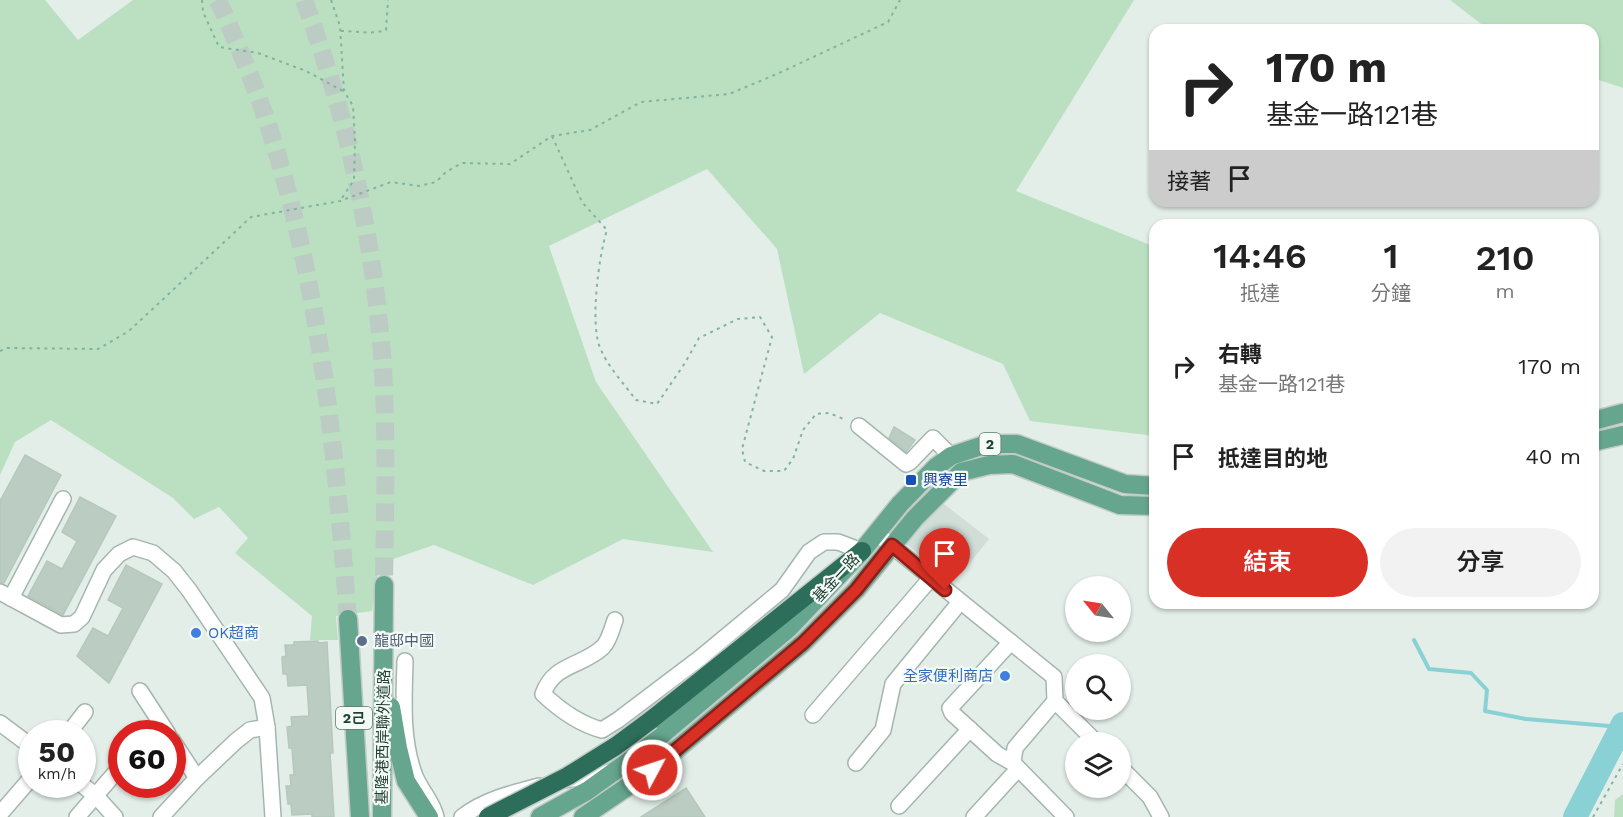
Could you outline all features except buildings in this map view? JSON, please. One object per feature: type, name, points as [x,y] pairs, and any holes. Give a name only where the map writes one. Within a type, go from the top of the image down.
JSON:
[{"type":"highway","points":[[488,817],[568,776],[616,746],[862,550]]},
{"type":"main road","points":[[1599,419],[1623,413]]},
{"type":"main road","points":[[1599,441],[1623,435]]},
{"type":"main road","name":"基金一路","points":[[540,817],[587,791],[640,753],[789,628],[862,550],[914,489],[951,456],[987,444],[1017,444],[1125,484],[1149,486]]},
{"type":"main road","name":"基金一路","points":[[583,817],[652,770],[803,643],[856,590],[915,518],[961,472],[989,465],[1013,465],[1120,505],[1149,506]]},
{"type":"main road","points":[[862,550],[878,563]]},
{"type":"main road","name":"基隆港西岸聯外道路","points":[[382,817],[384,585]]},
{"type":"main road","name":"基隆港西岸聯外道路","points":[[348,619],[360,817]]},
{"type":"main road","points":[[384,661],[401,765],[413,794],[429,817]]},
{"type":"main road","points":[[615,771],[625,789]]},
{"type":"street","points":[[859,426],[906,464],[933,438],[951,456]]},
{"type":"street","points":[[63,498],[6,595],[62,625],[74,624],[82,617],[104,570],[118,554],[133,547],[153,553],[174,571],[189,590],[262,698],[267,727],[273,817]]},
{"type":"street","points":[[876,533],[1054,676],[1054,701],[1014,748],[1015,766],[974,817]]},
{"type":"street","points":[[615,620],[605,645],[591,656],[564,668],[548,681],[543,694],[559,710],[588,726],[602,730],[700,658],[782,591],[809,552],[824,542],[838,542],[862,550]]},
{"type":"street","points":[[813,715],[931,578]]},
{"type":"street","points":[[856,763],[884,730],[893,684],[960,602]]},
{"type":"street","points":[[1011,642],[950,708],[952,713],[997,754],[1015,766],[1061,815]]},
{"type":"street","points":[[405,661],[404,712],[407,747],[415,776],[434,807],[436,817]]},
{"type":"street","points":[[140,691],[159,720]]},
{"type":"street","points":[[1054,701],[1086,732]]},
{"type":"street","points":[[79,720],[85,712]]},
{"type":"street","points":[[0,723],[18,736]]},
{"type":"street","points":[[161,817],[236,741],[250,730],[267,727]]},
{"type":"street","points":[[899,806],[970,729]]},
{"type":"street","points":[[186,762],[197,778]]},
{"type":"street","points":[[462,817],[508,794],[540,785],[615,771]]},
{"type":"street","points":[[1131,778],[1150,797],[1161,817]]},
{"type":"street","points":[[96,794],[108,781]]},
{"type":"street","points":[[0,814],[18,793]]},
{"type":"street","points":[[96,796],[115,817]]},
{"type":"street","points":[[77,817],[93,798]]},
{"type":"path","points":[[201,0],[203,12],[219,47],[258,53],[306,71],[344,91]]},
{"type":"path","points":[[331,0],[341,31],[344,91],[352,106],[354,180],[340,201]]},
{"type":"path","points":[[341,31],[363,31],[375,34],[386,30],[388,0]]},
{"type":"path","points":[[0,351],[6,348],[98,349],[129,331],[250,218],[340,201],[391,182],[419,186],[436,182],[446,172],[462,163],[510,164],[552,136],[590,130],[641,102],[729,94],[888,22],[900,0]]},
{"type":"path","points":[[552,136],[582,202],[608,230],[603,243],[595,320],[600,349],[636,399],[657,404],[699,338],[738,320],[760,317],[772,336],[742,449],[745,462],[764,471],[784,471],[793,459],[803,430],[816,414],[829,413],[859,426]]},
{"type":"path","points":[[1593,817],[1623,764]]},
{"type":"shaded area","points":[[939,500],[989,539],[961,574],[934,568],[903,541]]},
{"type":"green space","points":[[0,0],[45,0],[78,40],[133,0],[1134,0],[1016,191],[1149,245],[1149,435],[1030,421],[1003,364],[880,313],[804,374],[777,249],[707,169],[549,246],[596,382],[713,552],[623,539],[533,585],[434,545],[379,564],[372,611],[336,616],[338,640],[310,640],[312,616],[235,553],[248,538],[219,507],[194,519],[173,498],[51,420],[15,442],[0,475]]},
{"type":"green space","points":[[1450,0],[1623,0],[1623,88],[1599,80],[1599,24],[1481,24]]},
{"type":"green space","points":[[1623,794],[1623,817],[1614,817],[1615,800]]},
{"type":"waterway","points":[[1414,640],[1429,669],[1471,673],[1487,690],[1485,711],[1526,719],[1621,727]]},
{"type":"waterway","points":[[1575,817],[1623,724]]},
{"type":"tunnel","points":[[217,0],[264,113],[299,237],[322,363],[337,491],[348,619]]},
{"type":"tunnel","points":[[304,0],[320,45],[346,135],[366,227],[373,274],[384,394],[384,585]]},
{"type":"place","name":"興寮里","points":[[911,480]]},
{"type":"place","name":"OK超商","points":[[196,633]]},
{"type":"place","name":"龍邸中國","points":[[362,641]]},
{"type":"place","name":"全家便利商店","points":[[1005,676]]},
{"type":"route","points":[[652,770],[803,643],[856,590],[892,545],[945,590]]}]
